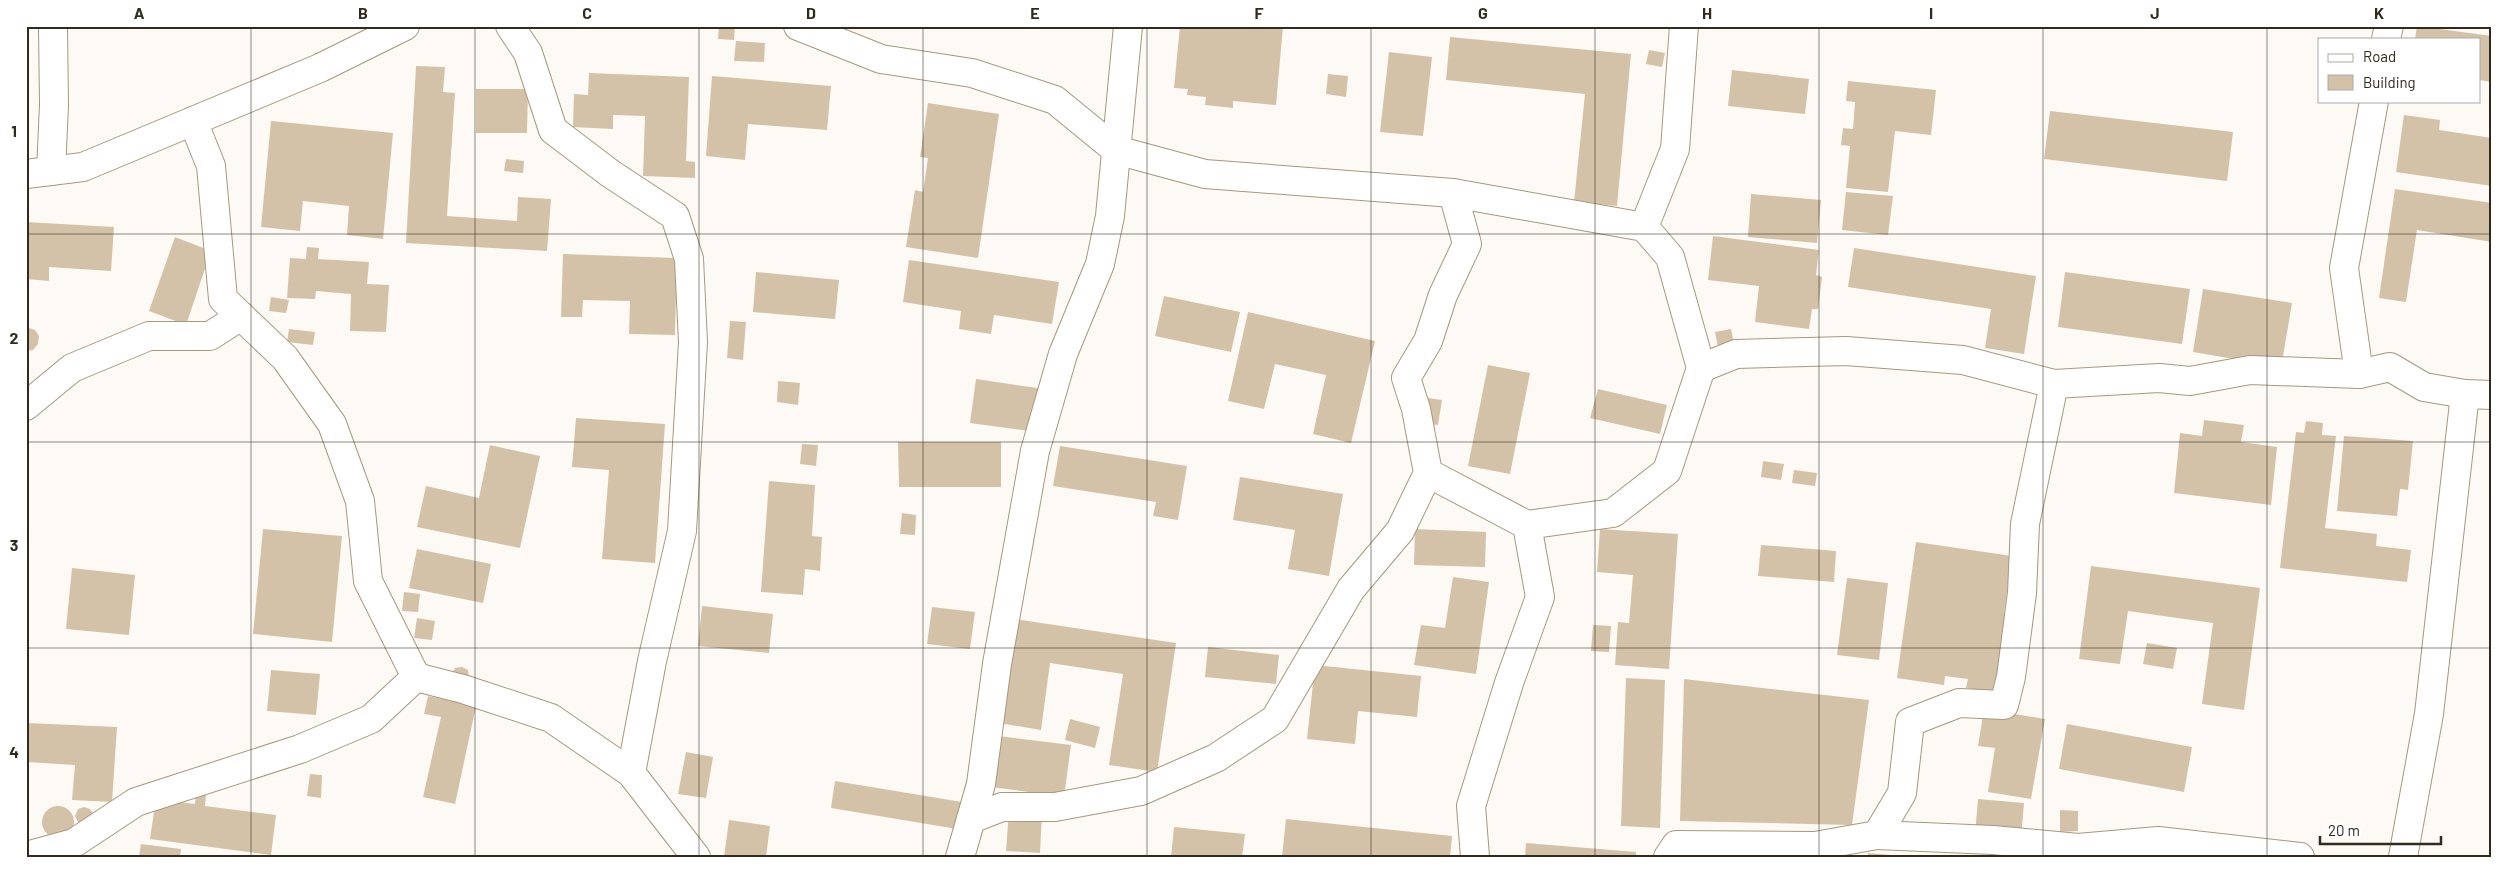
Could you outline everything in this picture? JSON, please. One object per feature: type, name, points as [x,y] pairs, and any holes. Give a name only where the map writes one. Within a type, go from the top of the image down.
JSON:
[{"type":"street","points":[[53,26],[54,105],[39,172],[83,167],[320,68],[405,26]]},
{"type":"street","points":[[510,26],[528,53],[553,130],[610,174],[675,216],[689,259],[693,342],[682,531],[652,661],[631,773]]},
{"type":"street","points":[[798,26],[881,59],[972,74],[1055,100],[1116,150],[1205,174],[1453,193],[1644,227],[1670,257],[1701,368],[1667,471],[1613,513],[1527,525],[1428,473]]},
{"type":"street","points":[[960,857],[981,784],[996,664],[1035,451],[1063,354],[1100,264],[1110,216],[1128,26]]},
{"type":"street","points":[[1644,227],[1675,149],[1684,26]]},
{"type":"street","points":[[2359,374],[2344,268],[2374,102]]},
{"type":"street","points":[[193,121],[212,166],[223,299],[285,358],[332,424],[360,501],[368,581],[416,677],[463,689],[551,718],[631,773],[696,857]]},
{"type":"street","points":[[971,819],[1002,807],[1055,807],[1141,791],[1216,758],[1276,719],[1351,589],[1400,531],[1428,473],[1416,409],[1406,378],[1428,341],[1443,295],[1467,244],[1453,193]]},
{"type":"street","points":[[26,406],[72,368],[149,336],[210,336],[241,316]]},
{"type":"street","points":[[1701,368],[1736,354],[1846,351],[1963,360],[2054,384],[2159,378],[2190,381],[2250,370],[2359,374],[2390,367],[2424,387],[2478,394],[2429,714],[2403,857]]},
{"type":"street","points":[[1877,835],[1902,793],[1910,722],[1959,703],[2004,705],[2011,677],[2022,593],[2025,524],[2054,384]]},
{"type":"street","points":[[1475,857],[1471,806],[1509,683],[1540,597],[1527,525]]},
{"type":"street","points":[[26,856],[74,843],[136,802],[300,749],[371,720],[416,677]]},
{"type":"street","points":[[1668,857],[1676,845],[1815,846],[1877,835],[1993,840],[2078,848],[2158,840],[2300,857]]},
{"type":"building","points":[[719,26],[735,26],[734,40],[718,39]]},
{"type":"building","points":[[1180,26],[1283,26],[1276,105],[1233,101],[1233,108],[1205,105],[1206,97],[1187,95],[1188,89],[1174,88]]},
{"type":"building","points":[[2417,26],[2492,36],[2492,82],[2480,80],[2480,38],[2415,38]]},
{"type":"building","points":[[1450,37],[1631,54],[1617,206],[1574,202],[1585,94],[1446,80]]},
{"type":"building","points":[[736,41],[765,43],[764,62],[734,61]]},
{"type":"building","points":[[1649,50],[1665,53],[1662,67],[1646,64]]},
{"type":"building","points":[[1389,52],[1432,57],[1423,136],[1380,132]]},
{"type":"building","points":[[416,66],[445,67],[443,92],[455,93],[447,216],[517,221],[518,197],[551,199],[547,251],[406,243]]},
{"type":"building","points":[[1732,70],[1809,79],[1805,114],[1728,106]]},
{"type":"building","points":[[589,73],[689,77],[686,161],[695,162],[695,178],[643,176],[645,116],[613,115],[613,129],[573,127],[574,94],[588,95]]},
{"type":"building","points":[[1328,74],[1348,76],[1346,97],[1326,94]]},
{"type":"building","points":[[712,76],[831,86],[827,130],[748,124],[745,160],[706,156]]},
{"type":"building","points":[[1848,81],[1936,90],[1931,135],[1895,131],[1888,192],[1846,188],[1850,146],[1841,145],[1843,128],[1853,129],[1855,102],[1846,101]]},
{"type":"building","points":[[476,89],[528,89],[527,133],[476,133]]},
{"type":"building","points":[[928,103],[999,114],[978,258],[906,247],[915,190],[923,192],[928,158],[920,157]]},
{"type":"building","points":[[2050,111],[2233,132],[2227,181],[2044,159]]},
{"type":"building","points":[[2404,115],[2440,120],[2439,130],[2492,138],[2492,186],[2396,172]]},
{"type":"building","points":[[271,121],[393,133],[383,239],[347,235],[349,206],[303,201],[300,231],[261,227]]},
{"type":"building","points":[[506,159],[524,161],[523,173],[504,171]]},
{"type":"building","points":[[2395,189],[2492,203],[2492,242],[2417,230],[2406,302],[2379,298]]},
{"type":"building","points":[[1846,192],[1893,196],[1888,235],[1842,230]]},
{"type":"building","points":[[1751,194],[1821,200],[1817,243],[1748,237]]},
{"type":"building","points":[[26,222],[114,227],[111,271],[49,267],[49,281],[26,279]]},
{"type":"building","points":[[1713,236],[1819,250],[1816,275],[1822,277],[1818,309],[1812,309],[1809,329],[1755,322],[1759,286],[1708,280]]},
{"type":"building","points":[[175,237],[211,251],[186,325],[149,311]]},
{"type":"building","points":[[307,247],[319,248],[318,259],[369,262],[367,284],[389,285],[386,332],[350,331],[351,294],[316,291],[315,299],[287,298],[290,258],[306,259]]},
{"type":"building","points":[[1854,248],[2036,276],[2024,354],[1985,348],[1991,309],[1848,287]]},
{"type":"building","points":[[563,254],[677,258],[675,335],[629,334],[630,301],[583,300],[582,317],[561,317]]},
{"type":"building","points":[[909,260],[1059,282],[1052,324],[994,315],[991,334],[959,329],[961,311],[903,302]]},
{"type":"building","points":[[756,272],[839,280],[835,319],[753,312]]},
{"type":"building","points":[[2065,272],[2190,289],[2182,344],[2058,327]]},
{"type":"building","points":[[2203,289],[2292,303],[2282,362],[2247,357],[2246,361],[2193,352]]},
{"type":"building","points":[[1164,296],[1240,312],[1231,352],[1155,336]]},
{"type":"building","points":[[271,297],[289,300],[286,313],[269,311]]},
{"type":"building","points":[[1248,312],[1375,341],[1351,443],[1313,434],[1326,375],[1275,364],[1264,409],[1228,401]]},
{"type":"building","points":[[730,321],[746,322],[743,360],[727,358]]},
{"type":"building","points":[[26,327],[35,330],[39,336],[38,344],[33,350],[26,351]]},
{"type":"building","points":[[289,329],[315,332],[313,345],[287,342]]},
{"type":"building","points":[[1731,329],[1734,343],[1718,347],[1715,332]]},
{"type":"building","points":[[1488,365],[1530,373],[1510,474],[1468,466]]},
{"type":"building","points":[[976,379],[1044,389],[1037,432],[970,423]]},
{"type":"building","points":[[778,381],[800,383],[798,405],[777,402]]},
{"type":"building","points":[[1598,389],[1667,405],[1660,434],[1590,418]]},
{"type":"building","points":[[1428,398],[1442,400],[1438,425],[1424,423]]},
{"type":"building","points":[[576,418],[665,424],[655,563],[602,559],[609,470],[572,467]]},
{"type":"building","points":[[2204,420],[2244,425],[2241,442],[2277,447],[2271,505],[2174,493],[2180,433],[2202,436]]},
{"type":"building","points":[[2306,421],[2323,423],[2322,435],[2336,436],[2325,528],[2377,534],[2376,546],[2411,550],[2407,582],[2280,568],[2296,432],[2304,433]]},
{"type":"building","points":[[2344,436],[2413,441],[2408,490],[2400,489],[2397,516],[2337,511]]},
{"type":"building","points":[[898,442],[1001,442],[1001,487],[899,487]]},
{"type":"building","points":[[802,444],[818,445],[816,466],[800,464]]},
{"type":"building","points":[[490,445],[540,456],[520,548],[417,527],[426,486],[479,498]]},
{"type":"building","points":[[1060,446],[1187,466],[1178,520],[1153,516],[1156,502],[1053,486]]},
{"type":"building","points":[[1763,461],[1784,464],[1781,480],[1761,477]]},
{"type":"building","points":[[1794,470],[1817,473],[1815,486],[1792,483]]},
{"type":"building","points":[[1240,477],[1343,494],[1329,576],[1288,569],[1295,530],[1233,520]]},
{"type":"building","points":[[769,481],[815,485],[812,536],[822,537],[820,571],[805,569],[803,595],[761,592]]},
{"type":"building","points":[[902,513],[916,515],[915,535],[900,534]]},
{"type":"building","points":[[263,529],[342,536],[332,642],[253,634]]},
{"type":"building","points":[[1415,529],[1486,532],[1485,567],[1414,565]]},
{"type":"building","points":[[1600,529],[1678,534],[1669,669],[1615,665],[1618,622],[1629,623],[1633,575],[1597,572]]},
{"type":"building","points":[[1916,542],[2012,556],[2004,613],[2012,614],[2000,693],[1966,688],[1968,679],[1945,676],[1944,685],[1897,678]]},
{"type":"building","points":[[1761,545],[1836,551],[1834,582],[1758,576]]},
{"type":"building","points":[[417,549],[491,564],[483,603],[409,588]]},
{"type":"building","points":[[2091,566],[2260,588],[2244,710],[2202,704],[2213,623],[2128,611],[2120,664],[2079,659]]},
{"type":"building","points":[[72,568],[135,575],[129,635],[66,629]]},
{"type":"building","points":[[1453,577],[1489,582],[1476,674],[1414,665],[1421,625],[1445,628]]},
{"type":"building","points":[[1847,578],[1888,583],[1879,660],[1837,655]]},
{"type":"building","points":[[404,592],[420,594],[418,612],[402,611]]},
{"type":"building","points":[[702,606],[773,614],[769,653],[698,646]]},
{"type":"building","points":[[932,607],[975,612],[970,649],[927,644]]},
{"type":"building","points":[[417,618],[435,621],[432,640],[414,638]]},
{"type":"building","points":[[1015,619],[1176,643],[1157,772],[1109,765],[1123,674],[1050,663],[1041,730],[999,723]]},
{"type":"building","points":[[1593,625],[1611,626],[1609,652],[1591,651]]},
{"type":"building","points":[[2147,643],[2177,648],[2173,669],[2143,664]]},
{"type":"building","points":[[1208,647],[1279,655],[1276,684],[1205,677]]},
{"type":"building","points":[[1315,665],[1421,676],[1417,717],[1358,711],[1355,744],[1307,739]]},
{"type":"building","points":[[462,667],[468,670],[469,677],[452,674],[455,668]]},
{"type":"building","points":[[271,670],[320,674],[316,715],[267,711]]},
{"type":"building","points":[[1626,678],[1665,680],[1660,828],[1621,826]]},
{"type":"building","points":[[1684,679],[1869,700],[1852,825],[1680,821]]},
{"type":"building","points":[[428,696],[476,706],[455,804],[423,797],[441,717],[424,714]]},
{"type":"building","points":[[1984,709],[2045,719],[2031,799],[1988,792],[1995,748],[1978,746]]},
{"type":"building","points":[[1070,719],[1100,727],[1095,748],[1065,740]]},
{"type":"building","points":[[26,723],[117,727],[112,802],[72,800],[75,765],[26,762]]},
{"type":"building","points":[[2067,724],[2192,747],[2184,792],[2059,769]]},
{"type":"building","points":[[999,736],[1071,745],[1064,797],[992,787]]},
{"type":"building","points":[[686,752],[713,757],[706,798],[678,794]]},
{"type":"building","points":[[310,774],[322,775],[321,798],[307,796]]},
{"type":"building","points":[[835,781],[962,802],[957,829],[831,808]]},
{"type":"building","points":[[196,793],[206,795],[205,806],[276,815],[271,855],[150,839],[156,799],[195,804]]},
{"type":"building","points":[[1978,799],[2024,803],[2021,839],[1975,835]]},
{"type":"building","points":[[58,806],[69,811],[74,822],[69,833],[58,838],[47,833],[42,822],[47,811]]},
{"type":"building","points":[[84,807],[90,809],[94,815],[85,824],[78,822],[75,816],[78,809]]},
{"type":"building","points":[[2060,810],[2078,811],[2078,831],[2060,832]]},
{"type":"building","points":[[1009,811],[1042,813],[1040,853],[1006,851]]},
{"type":"building","points":[[1286,819],[1452,836],[1450,857],[1282,857]]},
{"type":"building","points":[[729,820],[770,826],[766,857],[724,857]]},
{"type":"building","points":[[1174,827],[1245,834],[1242,857],[1171,857]]},
{"type":"building","points":[[1526,843],[1636,852],[1636,857],[1525,857]]},
{"type":"building","points":[[141,844],[181,849],[180,857],[139,857]]},
{"type":"building","points":[[1868,853],[1891,855],[1891,857],[1868,857]]}]
